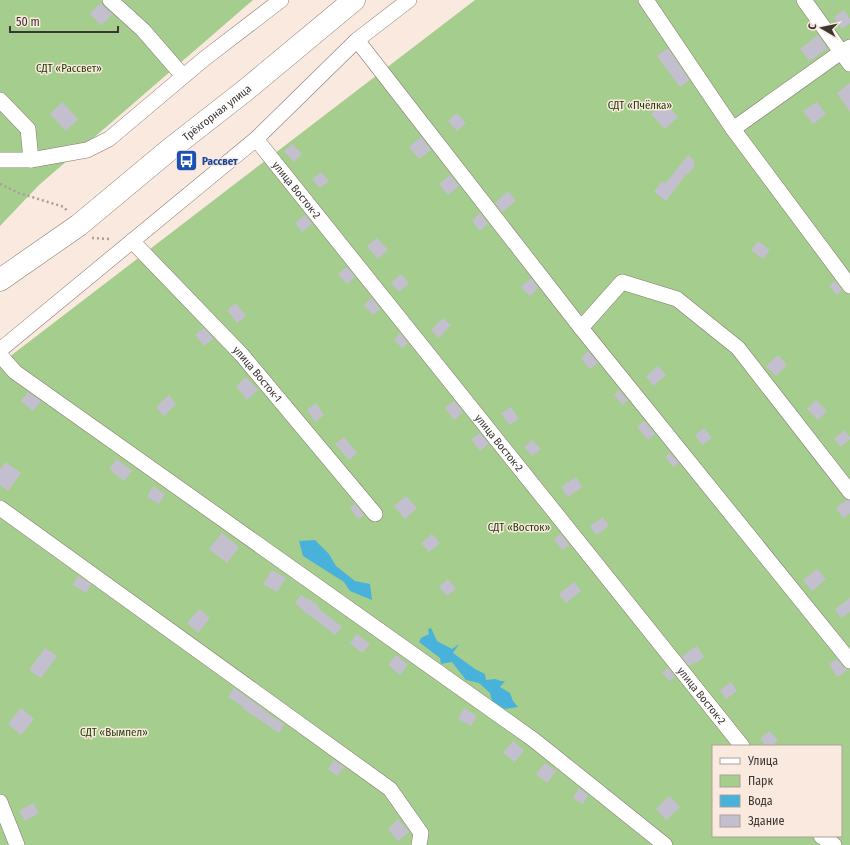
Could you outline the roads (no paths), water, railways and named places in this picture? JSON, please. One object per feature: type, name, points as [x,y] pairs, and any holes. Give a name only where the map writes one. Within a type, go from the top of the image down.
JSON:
[{"type":"highway","name":"Трёхгорная улица","points":[[0,280],[78,225],[169,150],[247,90],[354,0]]},
{"type":"street","points":[[110,0],[143,30],[183,76]]},
{"type":"street","points":[[0,160],[31,160],[87,150],[108,139],[204,59],[281,0]]},
{"type":"street","points":[[0,350],[256,139],[357,40],[409,0]]},
{"type":"street","points":[[646,0],[733,129],[850,286]]},
{"type":"street","points":[[733,129],[847,54],[804,0]]},
{"type":"street","points":[[357,40],[581,328],[850,661]]},
{"type":"street","points":[[0,100],[28,130],[31,160]]},
{"type":"street","name":"улица Восток-2","points":[[256,139],[741,745]]},
{"type":"street","name":"улица Восток-1","points":[[132,241],[242,355],[375,514]]},
{"type":"street","points":[[581,328],[622,282],[677,299],[738,348],[850,492]]},
{"type":"street","points":[[0,355],[15,372],[534,740],[665,845]]},
{"type":"street","points":[[0,508],[390,789],[421,833],[419,845]]},
{"type":"street","points":[[0,802],[17,845]]},
{"type":"street","points":[[822,837],[834,845]]},
{"type":"water","points":[[315,540],[329,554],[336,566],[355,581],[370,584],[372,600],[350,591],[344,582],[303,556],[299,541]]},
{"type":"water","points":[[431,628],[437,641],[452,649],[459,644],[453,653],[475,669],[485,674],[486,680],[495,679],[505,681],[500,687],[510,693],[513,701],[518,707],[505,709],[492,701],[490,693],[479,683],[466,680],[452,662],[441,664],[440,658],[419,642],[421,638],[429,634],[428,629]]},
{"type":"place","name":"Рассвет","points":[[186,161]]},
{"type":"park label","name":"СДТ «Рассвет»","points":[[69,68]]},
{"type":"park label","name":"СДТ «Пчёлка»","points":[[640,105]]},
{"type":"park label","name":"СДТ «Восток»","points":[[519,527]]},
{"type":"park label","name":"СДТ «Вымпел»","points":[[114,732]]}]
